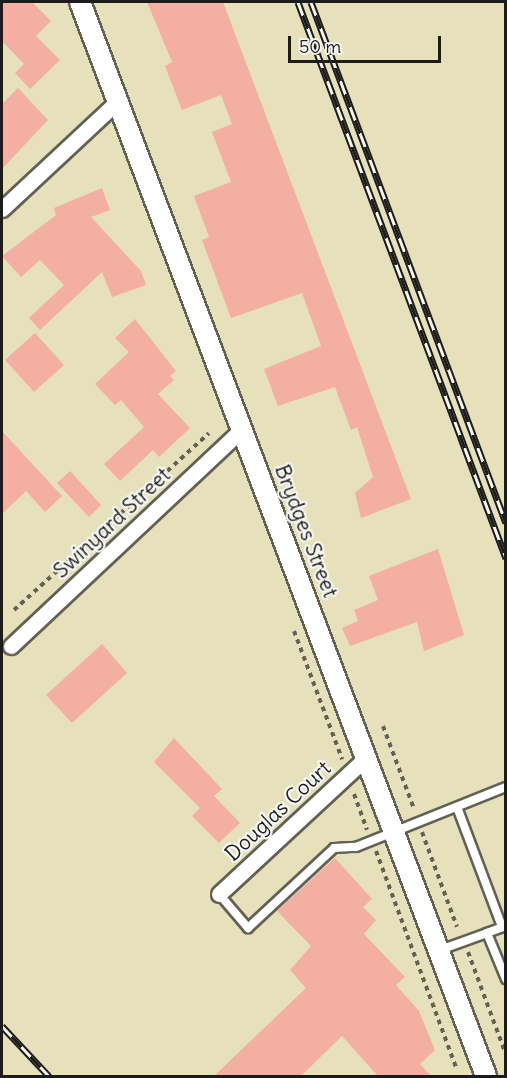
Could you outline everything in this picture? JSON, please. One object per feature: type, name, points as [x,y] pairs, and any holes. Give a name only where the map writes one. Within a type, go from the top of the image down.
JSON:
[{"type":"street","name":"Brydges Street","points":[[80,2],[486,1077]]},
{"type":"street","points":[[2,209],[118,101]]},
{"type":"street","name":"Swinyard Street","points":[[11,646],[242,429]]},
{"type":"street","name":"Douglas Court","points":[[219,894],[366,758]]},
{"type":"lane","points":[[219,894],[248,928],[334,848],[356,847],[506,787]]},
{"type":"lane","points":[[439,951],[504,927],[457,807]]},
{"type":"lane","points":[[487,933],[506,979]]},
{"type":"path","points":[[14,610],[217,426]]},
{"type":"path","points":[[383,726],[414,809]]},
{"type":"path","points":[[354,794],[368,830]]},
{"type":"path","points":[[421,830],[457,927]]},
{"type":"path","points":[[375,850],[457,1070]]},
{"type":"path","points":[[466,946],[506,1055]]},
{"type":"building","points":[[2,2],[32,2],[51,21],[36,36],[60,60],[30,89],[15,73],[24,64],[2,41]]},
{"type":"building","points":[[147,2],[223,2],[411,499],[361,518],[355,493],[373,477],[357,427],[351,430],[335,387],[278,406],[264,369],[321,346],[302,293],[231,318],[202,240],[209,237],[194,196],[231,182],[212,132],[232,124],[221,95],[182,110],[165,66],[172,62]]},
{"type":"building","points":[[18,88],[48,120],[2,169],[2,104]]},
{"type":"building","points":[[102,188],[110,210],[91,217],[141,271],[146,285],[112,297],[102,272],[40,330],[29,318],[64,285],[40,260],[21,277],[2,256],[56,215],[54,208]]},
{"type":"building","points":[[135,319],[176,371],[170,376],[174,380],[158,394],[190,428],[159,457],[153,450],[120,481],[104,464],[144,427],[121,400],[115,405],[95,384],[129,352],[115,338]]},
{"type":"building","points":[[35,333],[64,365],[34,392],[5,360]]},
{"type":"building","points":[[2,431],[62,496],[45,512],[26,491],[2,514]]},
{"type":"building","points":[[70,471],[101,505],[89,517],[57,483]]},
{"type":"building","points":[[438,549],[464,635],[424,651],[417,622],[350,646],[342,628],[358,621],[354,610],[378,600],[369,576]]},
{"type":"building","points":[[102,644],[127,673],[72,723],[46,695]]},
{"type":"building","points":[[174,738],[222,789],[214,796],[240,823],[219,843],[192,816],[200,808],[154,762]]},
{"type":"building","points":[[335,858],[372,899],[363,907],[376,920],[364,934],[405,977],[396,985],[419,1011],[435,1050],[420,1064],[432,1077],[379,1077],[342,1036],[300,1077],[213,1077],[306,988],[290,970],[311,946],[277,911]]},
{"type":"railway","points":[[298,2],[506,558]]},
{"type":"railway","points":[[311,2],[506,523]]},
{"type":"railway","points":[[2,1026],[49,1076]]}]
